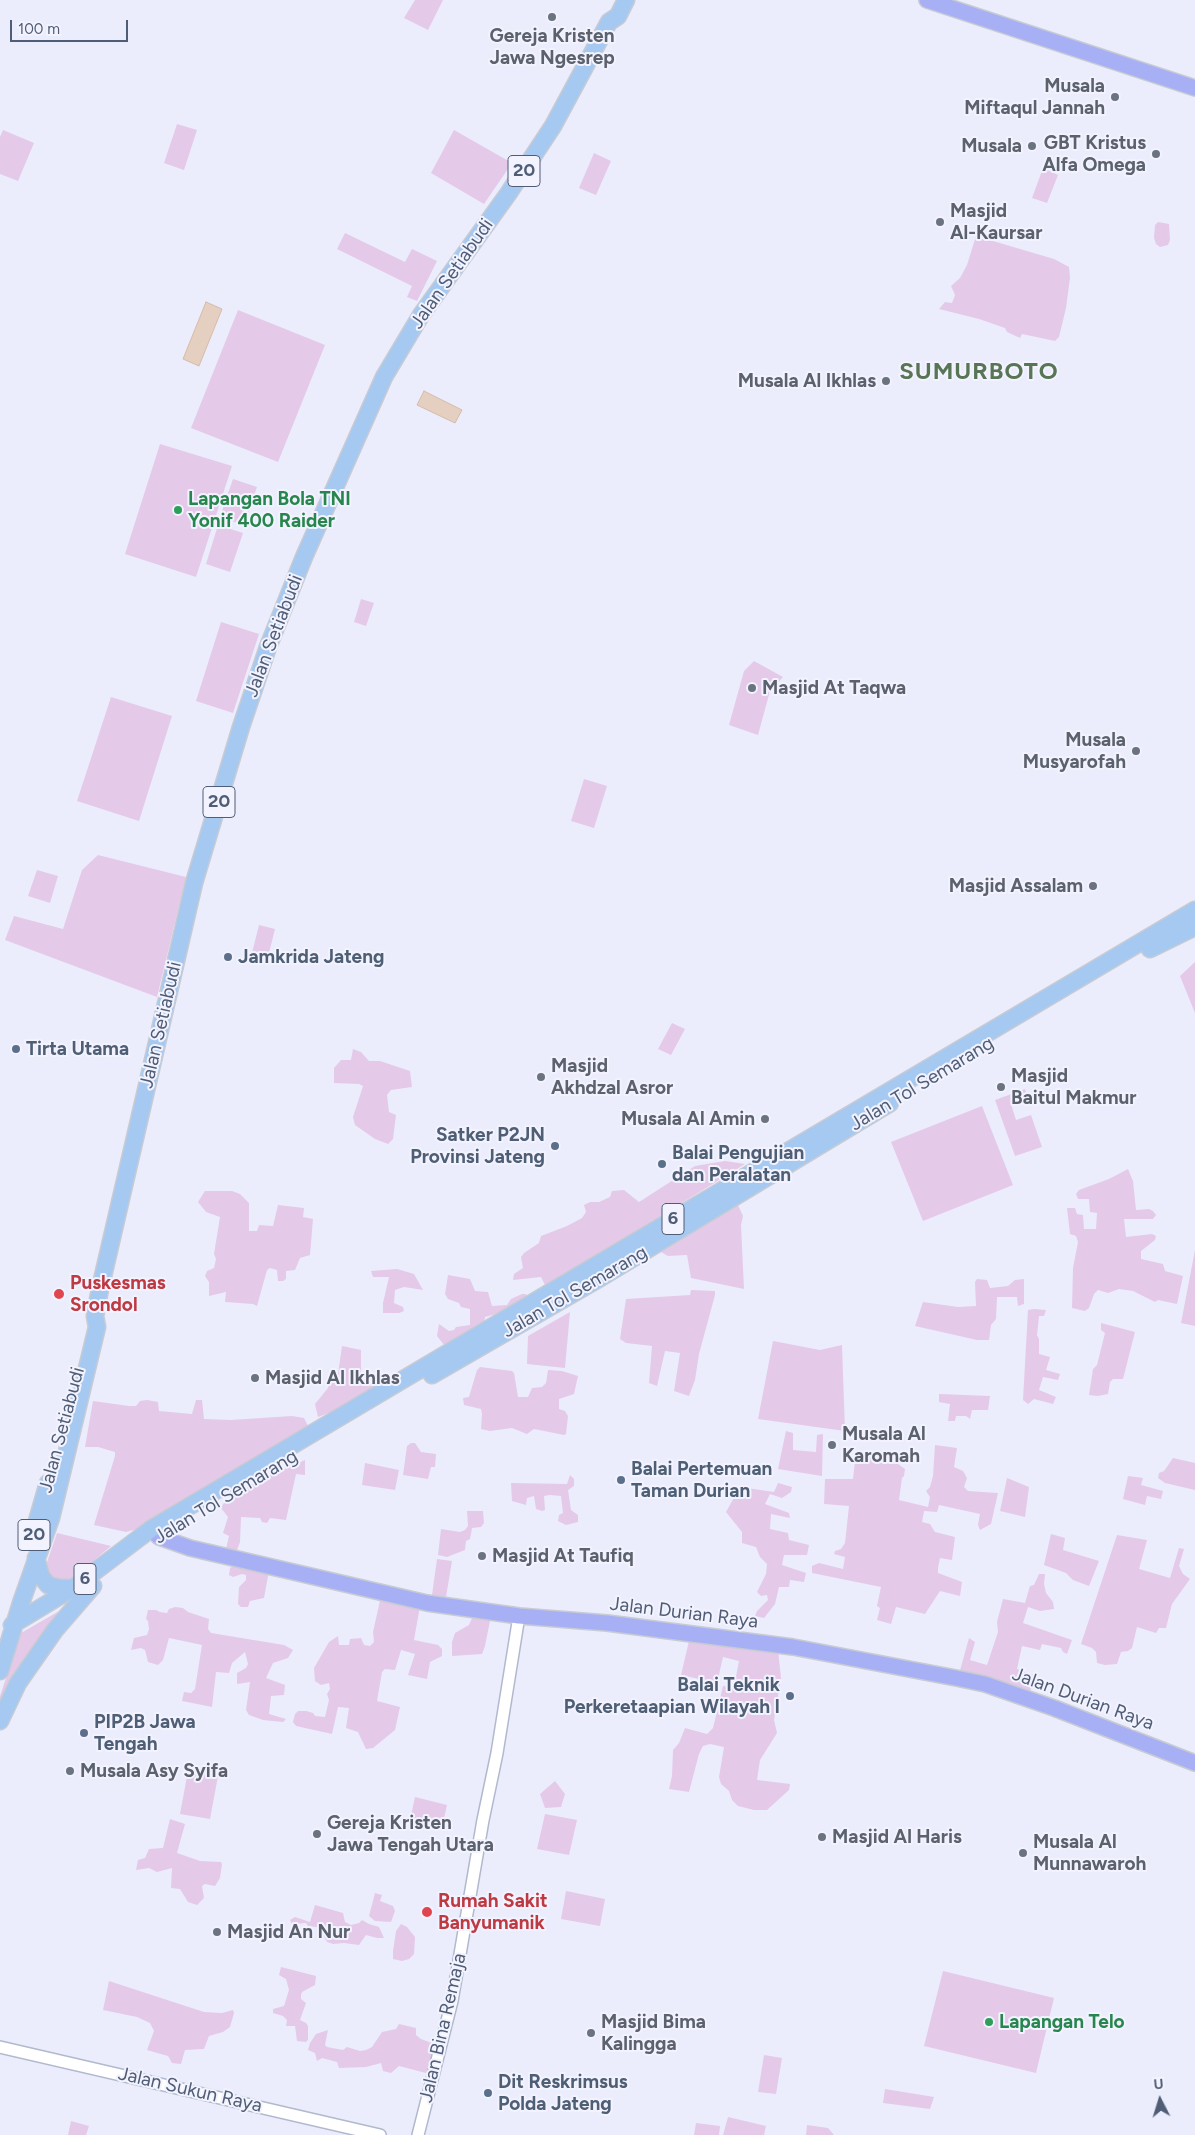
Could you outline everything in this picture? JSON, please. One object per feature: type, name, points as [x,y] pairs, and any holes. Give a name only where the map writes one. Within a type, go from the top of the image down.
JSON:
[{"type":"highway","name":"Jalan Setiabudi","points":[[0,1671],[6,1633],[75,1383],[88,1327],[95,1316],[194,884],[241,727],[268,647],[304,557],[384,377],[430,302],[508,194],[553,126],[609,22],[613,0]]},
{"type":"highway","name":"Jalan Setiabudi","points":[[609,22],[618,16],[626,0]]},
{"type":"highway","name":"Jalan Tol Semarang","points":[[6,1633],[155,1533],[1195,910]]},
{"type":"highway","name":"Jalan Tol Semarang","points":[[6,1633],[34,1624],[93,1586],[155,1533],[270,1469],[600,1278],[1116,968],[1195,927]]},
{"type":"highway","name":"Jalan Setiabudi","points":[[6,1633],[49,1524],[97,1327],[95,1316]]},
{"type":"highway","points":[[36,1558],[41,1576],[48,1585],[59,1588],[73,1588]]},
{"type":"highway","points":[[0,1721],[18,1683],[55,1630],[93,1586]]},
{"type":"main road","points":[[927,0],[1195,88]]},
{"type":"main road","name":"Jalan Durian Raya","points":[[155,1533],[190,1548],[427,1603],[519,1616],[607,1623],[803,1649],[984,1684],[1054,1708],[1195,1763]]},
{"type":"street","name":"Jalan Bina Remaja","points":[[418,2135],[452,2001],[485,1806],[497,1753],[519,1616]]},
{"type":"street","name":"Jalan Sukun Raya","points":[[0,2047],[380,2135]]},
{"type":"shaded area","points":[[415,0],[443,0],[428,30],[404,18]]},
{"type":"shaded area","points":[[177,124],[197,130],[184,170],[164,163]]},
{"type":"shaded area","points":[[3,130],[34,143],[18,181],[0,174],[0,137]]},
{"type":"shaded area","points":[[454,130],[512,163],[484,204],[431,173]]},
{"type":"shaded area","points":[[594,153],[611,161],[596,195],[579,188]]},
{"type":"shaded area","points":[[1043,168],[1058,175],[1047,203],[1032,198]]},
{"type":"shaded area","points":[[1158,222],[1169,224],[1170,240],[1168,245],[1160,247],[1156,244],[1154,238],[1155,225]]},
{"type":"shaded area","points":[[345,233],[405,262],[412,249],[437,261],[417,301],[407,297],[412,286],[337,249]]},
{"type":"shaded area","points":[[976,236],[1054,259],[1069,267],[1070,278],[1066,308],[1059,337],[1055,341],[1022,334],[1020,338],[1007,332],[1005,328],[939,309],[945,302],[952,303],[955,295],[951,286],[960,278],[967,265]]},
{"type":"shaded area","points":[[206,302],[222,309],[199,366],[183,359]]},
{"type":"shaded area","points":[[238,310],[325,345],[278,462],[191,428]]},
{"type":"shaded area","points":[[424,391],[462,410],[455,423],[417,405]]},
{"type":"shaded area","name":"Lapangan Bola TNI Yonif 400 Raider","points":[[160,444],[232,466],[196,577],[125,554]]},
{"type":"shaded area","points":[[233,479],[257,487],[244,525],[220,517]]},
{"type":"shaded area","points":[[218,525],[243,533],[230,572],[206,564]]},
{"type":"shaded area","points":[[361,599],[374,603],[366,626],[354,622]]},
{"type":"shaded area","points":[[221,622],[259,634],[233,713],[196,701]]},
{"type":"shaded area","points":[[754,661],[783,677],[770,691],[758,735],[729,725],[744,671]]},
{"type":"shaded area","points":[[111,697],[172,716],[139,821],[77,801]]},
{"type":"shaded area","points":[[584,779],[607,786],[594,828],[571,821]]},
{"type":"shaded area","points":[[98,855],[186,877],[157,997],[5,940],[14,916],[63,929],[82,870]]},
{"type":"shaded area","points":[[37,870],[58,876],[50,903],[28,896]]},
{"type":"shaded area","points":[[259,925],[275,929],[266,965],[250,961]]},
{"type":"shaded area","points":[[1195,962],[1195,1013],[1180,976]]},
{"type":"shaded area","points":[[672,1023],[685,1029],[671,1055],[658,1049]]},
{"type":"shaded area","points":[[353,1049],[361,1052],[369,1061],[380,1061],[410,1071],[412,1087],[391,1090],[387,1095],[389,1112],[396,1115],[393,1139],[388,1144],[375,1139],[355,1125],[353,1117],[363,1086],[359,1084],[334,1083],[334,1068],[341,1060],[351,1060]]},
{"type":"shaded area","points":[[1025,1089],[1028,1098],[1011,1104],[1016,1120],[1031,1115],[1042,1147],[1015,1156],[995,1100]]},
{"type":"shaded area","points":[[982,1106],[1013,1185],[923,1221],[891,1142]]},
{"type":"shaded area","points":[[725,1161],[745,1164],[565,1275],[545,1285],[541,1277],[513,1280],[514,1274],[523,1268],[521,1257],[524,1253],[539,1243],[541,1236],[582,1218],[586,1212],[584,1205],[590,1202],[599,1202],[610,1197],[612,1191],[624,1190],[639,1202],[695,1166]]},
{"type":"shaded area","points":[[1128,1169],[1133,1181],[1136,1210],[1149,1209],[1156,1215],[1153,1219],[1124,1219],[1126,1237],[1152,1234],[1156,1236],[1155,1240],[1141,1251],[1141,1259],[1163,1264],[1165,1271],[1183,1276],[1177,1304],[1158,1300],[1155,1302],[1133,1291],[1119,1289],[1108,1293],[1098,1290],[1094,1294],[1089,1308],[1085,1311],[1072,1308],[1073,1268],[1078,1242],[1076,1236],[1070,1234],[1067,1208],[1075,1208],[1077,1214],[1083,1215],[1084,1229],[1096,1229],[1097,1213],[1090,1212],[1089,1199],[1078,1199],[1076,1194],[1079,1190],[1109,1179]]},
{"type":"shaded area","points":[[205,1191],[232,1191],[240,1194],[249,1203],[249,1231],[257,1231],[259,1225],[273,1226],[278,1205],[304,1208],[303,1217],[313,1219],[310,1255],[300,1258],[295,1270],[286,1271],[286,1279],[283,1281],[278,1281],[277,1270],[270,1268],[267,1270],[257,1306],[225,1302],[226,1292],[209,1296],[209,1282],[205,1276],[207,1271],[214,1268],[216,1259],[214,1254],[220,1217],[206,1212],[198,1202]]},
{"type":"shaded area","points":[[738,1205],[743,1216],[741,1225],[744,1289],[691,1278],[687,1255],[668,1256],[661,1252]]},
{"type":"shaded area","points":[[1195,1250],[1195,1326],[1181,1323]]},
{"type":"shaded area","points":[[397,1269],[414,1274],[423,1290],[404,1287],[395,1290],[394,1303],[403,1307],[404,1311],[399,1313],[383,1313],[383,1303],[389,1277],[373,1277],[371,1271]]},
{"type":"shaded area","points":[[448,1275],[470,1279],[475,1291],[488,1292],[492,1306],[507,1305],[511,1299],[522,1294],[526,1294],[527,1299],[503,1312],[485,1317],[484,1324],[444,1345],[437,1336],[439,1324],[449,1331],[454,1330],[456,1327],[470,1325],[470,1309],[461,1307],[459,1303],[448,1299],[445,1294]]},
{"type":"shaded area","points":[[977,1279],[987,1280],[990,1288],[1008,1286],[1015,1280],[1024,1279],[1024,1304],[1018,1306],[1017,1297],[997,1297],[996,1319],[991,1325],[989,1340],[977,1340],[915,1326],[923,1302],[958,1307],[976,1306],[975,1282]]},
{"type":"shaded area","points":[[691,1290],[715,1291],[715,1295],[699,1354],[695,1380],[689,1396],[674,1391],[680,1353],[665,1351],[657,1386],[649,1383],[652,1346],[626,1343],[620,1339],[626,1299],[690,1295]]},
{"type":"shaded area","points":[[1028,1310],[1046,1310],[1044,1316],[1039,1316],[1037,1335],[1039,1339],[1039,1354],[1050,1357],[1046,1370],[1060,1374],[1058,1380],[1043,1377],[1039,1390],[1056,1397],[1053,1404],[1034,1399],[1028,1404],[1023,1400]]},
{"type":"shaded area","points":[[570,1312],[565,1368],[527,1364],[528,1336]]},
{"type":"shaded area","points":[[1101,1323],[1135,1332],[1123,1379],[1113,1379],[1110,1382],[1108,1394],[1098,1396],[1089,1395],[1093,1369],[1097,1365],[1105,1333],[1101,1330]]},
{"type":"shaded area","points":[[773,1341],[820,1350],[842,1345],[845,1431],[758,1419]]},
{"type":"shaded area","points":[[342,1346],[361,1350],[361,1382],[370,1383],[380,1376],[380,1383],[346,1406],[318,1417],[315,1404],[328,1388],[331,1377],[338,1374]]},
{"type":"shaded area","points":[[480,1367],[512,1371],[518,1397],[528,1397],[532,1388],[542,1387],[546,1383],[548,1370],[562,1371],[578,1376],[574,1394],[559,1399],[559,1409],[565,1411],[568,1416],[566,1434],[534,1429],[527,1434],[512,1428],[490,1431],[481,1429],[481,1409],[464,1405],[463,1398],[469,1397],[477,1370]]},
{"type":"shaded area","points":[[939,1394],[990,1396],[988,1410],[972,1410],[970,1419],[966,1416],[956,1416],[955,1421],[948,1421],[950,1404],[939,1402]]},
{"type":"shaded area","points":[[196,1400],[202,1400],[204,1419],[231,1420],[292,1416],[304,1418],[308,1426],[161,1513],[141,1528],[126,1532],[94,1525],[115,1452],[98,1447],[85,1447],[93,1401],[136,1406],[140,1401],[158,1402],[159,1411],[192,1414]]},
{"type":"shaded area","points":[[786,1431],[793,1433],[793,1450],[816,1452],[817,1435],[823,1434],[822,1476],[778,1469]]},
{"type":"shaded area","points":[[415,1443],[421,1452],[436,1454],[435,1467],[431,1467],[428,1479],[403,1475],[407,1446]]},
{"type":"shaded area","points":[[935,1445],[957,1448],[954,1467],[963,1471],[967,1478],[964,1487],[968,1491],[998,1493],[991,1524],[980,1530],[978,1525],[980,1514],[939,1505],[937,1512],[924,1511],[922,1522],[930,1524],[935,1532],[955,1537],[952,1560],[940,1558],[938,1573],[962,1582],[960,1596],[940,1591],[925,1614],[896,1607],[891,1624],[877,1620],[880,1608],[877,1606],[881,1587],[812,1573],[812,1566],[819,1563],[843,1569],[845,1557],[834,1554],[845,1543],[849,1506],[824,1504],[825,1479],[853,1479],[856,1452],[867,1452],[876,1462],[898,1464],[905,1469],[899,1500],[928,1507],[930,1497],[926,1491],[930,1487],[933,1476]]},
{"type":"shaded area","points":[[1173,1458],[1195,1463],[1195,1490],[1165,1483],[1158,1478],[1159,1473],[1164,1471]]},
{"type":"shaded area","points":[[305,1460],[305,1475],[296,1474],[286,1520],[270,1518],[267,1523],[262,1522],[260,1518],[241,1517],[240,1542],[237,1550],[231,1553],[226,1549],[229,1536],[223,1533],[228,1517],[221,1508],[225,1501],[261,1479]]},
{"type":"shaded area","points":[[365,1463],[399,1470],[395,1490],[362,1485]]},
{"type":"shaded area","points":[[570,1475],[574,1479],[574,1486],[568,1490],[571,1510],[578,1515],[578,1522],[566,1525],[558,1521],[559,1515],[563,1513],[561,1496],[544,1496],[545,1510],[542,1511],[536,1509],[534,1496],[527,1498],[526,1505],[512,1501],[511,1483],[567,1484]]},
{"type":"shaded area","points":[[1128,1476],[1143,1478],[1141,1485],[1163,1491],[1161,1499],[1147,1496],[1145,1505],[1123,1499]]},
{"type":"shaded area","points":[[1007,1478],[1029,1487],[1025,1517],[1000,1511]]},
{"type":"shaded area","points":[[778,1483],[792,1487],[791,1492],[782,1498],[770,1494],[765,1504],[789,1513],[790,1518],[771,1514],[770,1529],[788,1533],[789,1540],[809,1545],[807,1555],[784,1555],[782,1565],[806,1573],[804,1582],[790,1580],[789,1587],[779,1587],[775,1604],[764,1618],[755,1616],[757,1611],[768,1600],[767,1595],[761,1596],[757,1592],[766,1574],[767,1564],[760,1557],[756,1547],[742,1543],[742,1532],[726,1512],[740,1487],[774,1492]]},
{"type":"shaded area","points":[[467,1511],[483,1511],[484,1523],[481,1527],[472,1528],[470,1539],[466,1541],[465,1550],[447,1557],[438,1555],[441,1529],[460,1532],[465,1530],[468,1526]]},
{"type":"shaded area","points":[[57,1533],[111,1546],[71,1580],[56,1583],[44,1571]]},
{"type":"shaded area","points":[[1051,1534],[1065,1538],[1063,1550],[1099,1561],[1089,1586],[1073,1580],[1066,1573],[1044,1565]]},
{"type":"shaded area","points":[[1117,1535],[1147,1540],[1139,1569],[1170,1578],[1179,1548],[1184,1549],[1179,1566],[1183,1574],[1190,1579],[1172,1604],[1166,1628],[1159,1628],[1156,1633],[1137,1627],[1132,1648],[1121,1652],[1117,1664],[1105,1665],[1097,1663],[1096,1652],[1092,1648],[1081,1644]]},
{"type":"shaded area","points":[[437,1559],[452,1561],[446,1597],[432,1595]]},
{"type":"shaded area","points":[[237,1564],[269,1571],[264,1598],[250,1601],[248,1607],[241,1607],[238,1604],[239,1587],[246,1580],[246,1575],[242,1574],[233,1577],[229,1575],[230,1568]]},
{"type":"shaded area","points":[[1039,1574],[1045,1574],[1044,1584],[1046,1593],[1053,1602],[1054,1609],[1040,1611],[1028,1607],[1023,1623],[1072,1640],[1067,1654],[1061,1648],[1042,1644],[1040,1650],[1022,1646],[1017,1669],[1034,1675],[1030,1692],[959,1674],[969,1638],[975,1642],[970,1660],[987,1665],[998,1632],[997,1622],[1003,1599],[1025,1603],[1030,1586],[1034,1585]]},
{"type":"shaded area","points":[[381,1596],[420,1606],[414,1640],[438,1645],[442,1649],[442,1656],[430,1662],[427,1679],[408,1675],[415,1654],[401,1650],[395,1670],[385,1669],[382,1672],[377,1701],[400,1707],[395,1730],[373,1748],[366,1749],[358,1732],[346,1728],[349,1708],[338,1707],[332,1734],[296,1726],[293,1722],[298,1711],[306,1711],[313,1713],[315,1716],[325,1717],[329,1700],[327,1694],[330,1689],[329,1683],[321,1685],[315,1681],[314,1668],[329,1642],[338,1636],[339,1645],[349,1645],[350,1639],[361,1638],[364,1645],[370,1646],[374,1642],[373,1632]]},
{"type":"shaded area","points":[[68,1606],[0,1702],[0,1696],[21,1633]]},
{"type":"shaded area","points":[[175,1607],[183,1608],[188,1612],[209,1619],[208,1629],[211,1633],[284,1645],[293,1650],[288,1658],[273,1663],[266,1678],[285,1685],[284,1695],[271,1696],[269,1714],[286,1719],[283,1722],[263,1720],[249,1715],[246,1710],[250,1682],[237,1684],[237,1673],[246,1668],[248,1664],[245,1652],[232,1663],[229,1673],[216,1672],[212,1707],[182,1701],[184,1692],[191,1693],[195,1689],[202,1645],[169,1638],[163,1660],[158,1665],[148,1662],[145,1650],[141,1648],[131,1650],[134,1638],[147,1635],[149,1629],[146,1619],[148,1610],[167,1613],[169,1609]]},
{"type":"shaded area","points":[[473,1616],[491,1616],[482,1654],[452,1656],[452,1642],[455,1633],[469,1625]]},
{"type":"shaded area","points":[[689,1641],[778,1650],[781,1678],[774,1720],[777,1733],[760,1760],[757,1780],[790,1784],[789,1790],[767,1810],[754,1810],[738,1806],[732,1800],[729,1791],[721,1784],[719,1777],[724,1747],[710,1744],[703,1746],[699,1754],[689,1792],[669,1789],[672,1776],[673,1750],[679,1743],[685,1728],[707,1734],[713,1728],[723,1686],[734,1687],[739,1661],[723,1657],[717,1683],[681,1675]]},
{"type":"shaded area","points":[[188,1771],[218,1776],[210,1819],[180,1814]]},
{"type":"shaded area","points":[[555,1781],[565,1794],[561,1807],[545,1808],[540,1794]]},
{"type":"shaded area","points":[[415,1797],[447,1805],[442,1827],[410,1820]]},
{"type":"shaded area","points":[[545,1814],[577,1820],[569,1855],[537,1849]]},
{"type":"shaded area","points":[[170,1819],[185,1824],[177,1853],[200,1861],[221,1862],[222,1864],[220,1878],[215,1886],[205,1884],[202,1886],[204,1898],[197,1905],[188,1902],[180,1889],[171,1888],[172,1868],[157,1872],[149,1868],[136,1870],[138,1860],[145,1858],[149,1849],[163,1848]]},
{"type":"shaded area","points":[[566,1891],[605,1899],[600,1926],[561,1919]]},
{"type":"shaded area","points":[[375,1893],[382,1895],[380,1901],[393,1906],[395,1911],[391,1922],[375,1921],[369,1916]]},
{"type":"shaded area","points":[[315,1905],[343,1913],[345,1922],[351,1925],[362,1920],[379,1927],[384,1938],[366,1935],[359,1945],[333,1944],[327,1942],[323,1934],[324,1928],[308,1926],[306,1923],[292,1924],[290,1920],[295,1917],[310,1922]]},
{"type":"shaded area","points":[[401,1924],[407,1927],[415,1937],[414,1954],[409,1959],[402,1961],[393,1959],[396,1931]]},
{"type":"shaded area","points":[[281,1967],[316,1976],[315,1985],[302,1992],[301,1995],[301,1999],[306,2003],[300,2020],[308,2026],[308,2040],[306,2042],[297,2041],[295,2026],[286,2026],[287,2020],[283,2016],[273,2013],[273,2009],[284,2006],[289,1990],[286,1979],[279,1975]]},
{"type":"shaded area","name":"Lapangan Telo","points":[[943,1971],[1054,1998],[1036,2073],[924,2046]]},
{"type":"shaded area","points":[[109,1981],[204,2012],[222,2013],[233,2010],[234,2013],[230,2027],[223,2032],[209,2036],[204,2049],[185,2050],[181,2064],[172,2063],[168,2056],[147,2050],[154,2031],[150,2023],[137,2017],[103,2010]]},
{"type":"shaded area","points":[[399,2024],[416,2028],[416,2035],[437,2045],[431,2072],[426,2073],[399,2066],[391,2073],[383,2071],[381,2063],[366,2067],[339,2068],[337,2062],[322,2058],[317,2061],[315,2053],[308,2050],[316,2034],[328,2030],[325,2045],[327,2047],[343,2050],[347,2047],[360,2051],[366,2050],[372,2047],[382,2032],[396,2029]]},
{"type":"shaded area","points":[[764,2055],[782,2058],[776,2094],[758,2092]]},
{"type":"shaded area","points":[[885,2089],[934,2097],[930,2109],[883,2103]]},
{"type":"shaded area","points":[[728,2117],[766,2126],[764,2135],[723,2135]]},
{"type":"shaded area","points":[[71,2121],[89,2126],[86,2135],[68,2135]]},
{"type":"shaded area","points":[[696,2123],[720,2126],[719,2135],[694,2135]]},
{"type":"shaded area","points":[[807,2125],[828,2128],[834,2135],[806,2135]]},
{"type":"place","name":"Gereja Kristen Jawa Ngesrep","points":[[552,17]]},
{"type":"place","name":"Musala Miftaqul Jannah","points":[[1115,97]]},
{"type":"place","name":"Musala","points":[[1032,146]]},
{"type":"place","name":"GBT Kristus Alfa Omega","points":[[1156,154]]},
{"type":"place","name":"Masjid Al-Kaursar","points":[[940,222]]},
{"type":"place","name":"Musala Al Ikhlas","points":[[886,381]]},
{"type":"place","name":"Lapangan Bola TNI Yonif 400 Raider","points":[[178,510]]},
{"type":"place","name":"Masjid At Taqwa","points":[[752,688]]},
{"type":"place","name":"Musala Musyarofah","points":[[1136,751]]},
{"type":"place","name":"Masjid Assalam","points":[[1093,886]]},
{"type":"place","name":"Jamkrida Jateng","points":[[228,957]]},
{"type":"place","name":"Tirta Utama","points":[[16,1049]]},
{"type":"place","name":"Masjid Akhdzal Asror","points":[[541,1077]]},
{"type":"place","name":"Masjid Baitul Makmur","points":[[1001,1087]]},
{"type":"place","name":"Musala Al Amin","points":[[765,1119]]},
{"type":"place","name":"Satker P2JN Provinsi Jateng","points":[[555,1146]]},
{"type":"place","name":"Balai Pengujian dan Peralatan","points":[[662,1164]]},
{"type":"place","name":"Puskesmas Srondol","points":[[59,1294]]},
{"type":"place","name":"Masjid Al Ikhlas","points":[[255,1378]]},
{"type":"place","name":"Musala Al Karomah","points":[[832,1445]]},
{"type":"place","name":"Balai Pertemuan Taman Durian","points":[[621,1480]]},
{"type":"place","name":"Masjid At Taufiq","points":[[482,1556]]},
{"type":"place","name":"Balai Teknik Perkeretaapian Wilayah I","points":[[790,1696]]},
{"type":"place","name":"PIP2B Jawa Tengah","points":[[84,1733]]},
{"type":"place","name":"Musala Asy Syifa","points":[[70,1771]]},
{"type":"place","name":"Gereja Kristen Jawa Tengah Utara","points":[[317,1834]]},
{"type":"place","name":"Masjid Al Haris","points":[[822,1837]]},
{"type":"place","name":"Musala Al Munnawaroh","points":[[1023,1853]]},
{"type":"place","name":"Rumah Sakit Banyumanik","points":[[427,1912]]},
{"type":"place","name":"Masjid An Nur","points":[[217,1932]]},
{"type":"place","name":"Lapangan Telo","points":[[989,2022]]},
{"type":"place","name":"Masjid Bima Kalingga","points":[[591,2033]]},
{"type":"place","name":"Dit Reskrimsus Polda Jateng","points":[[488,2093]]},
{"type":"district","name":"SUMURBOTO","points":[[979,372]]}]
